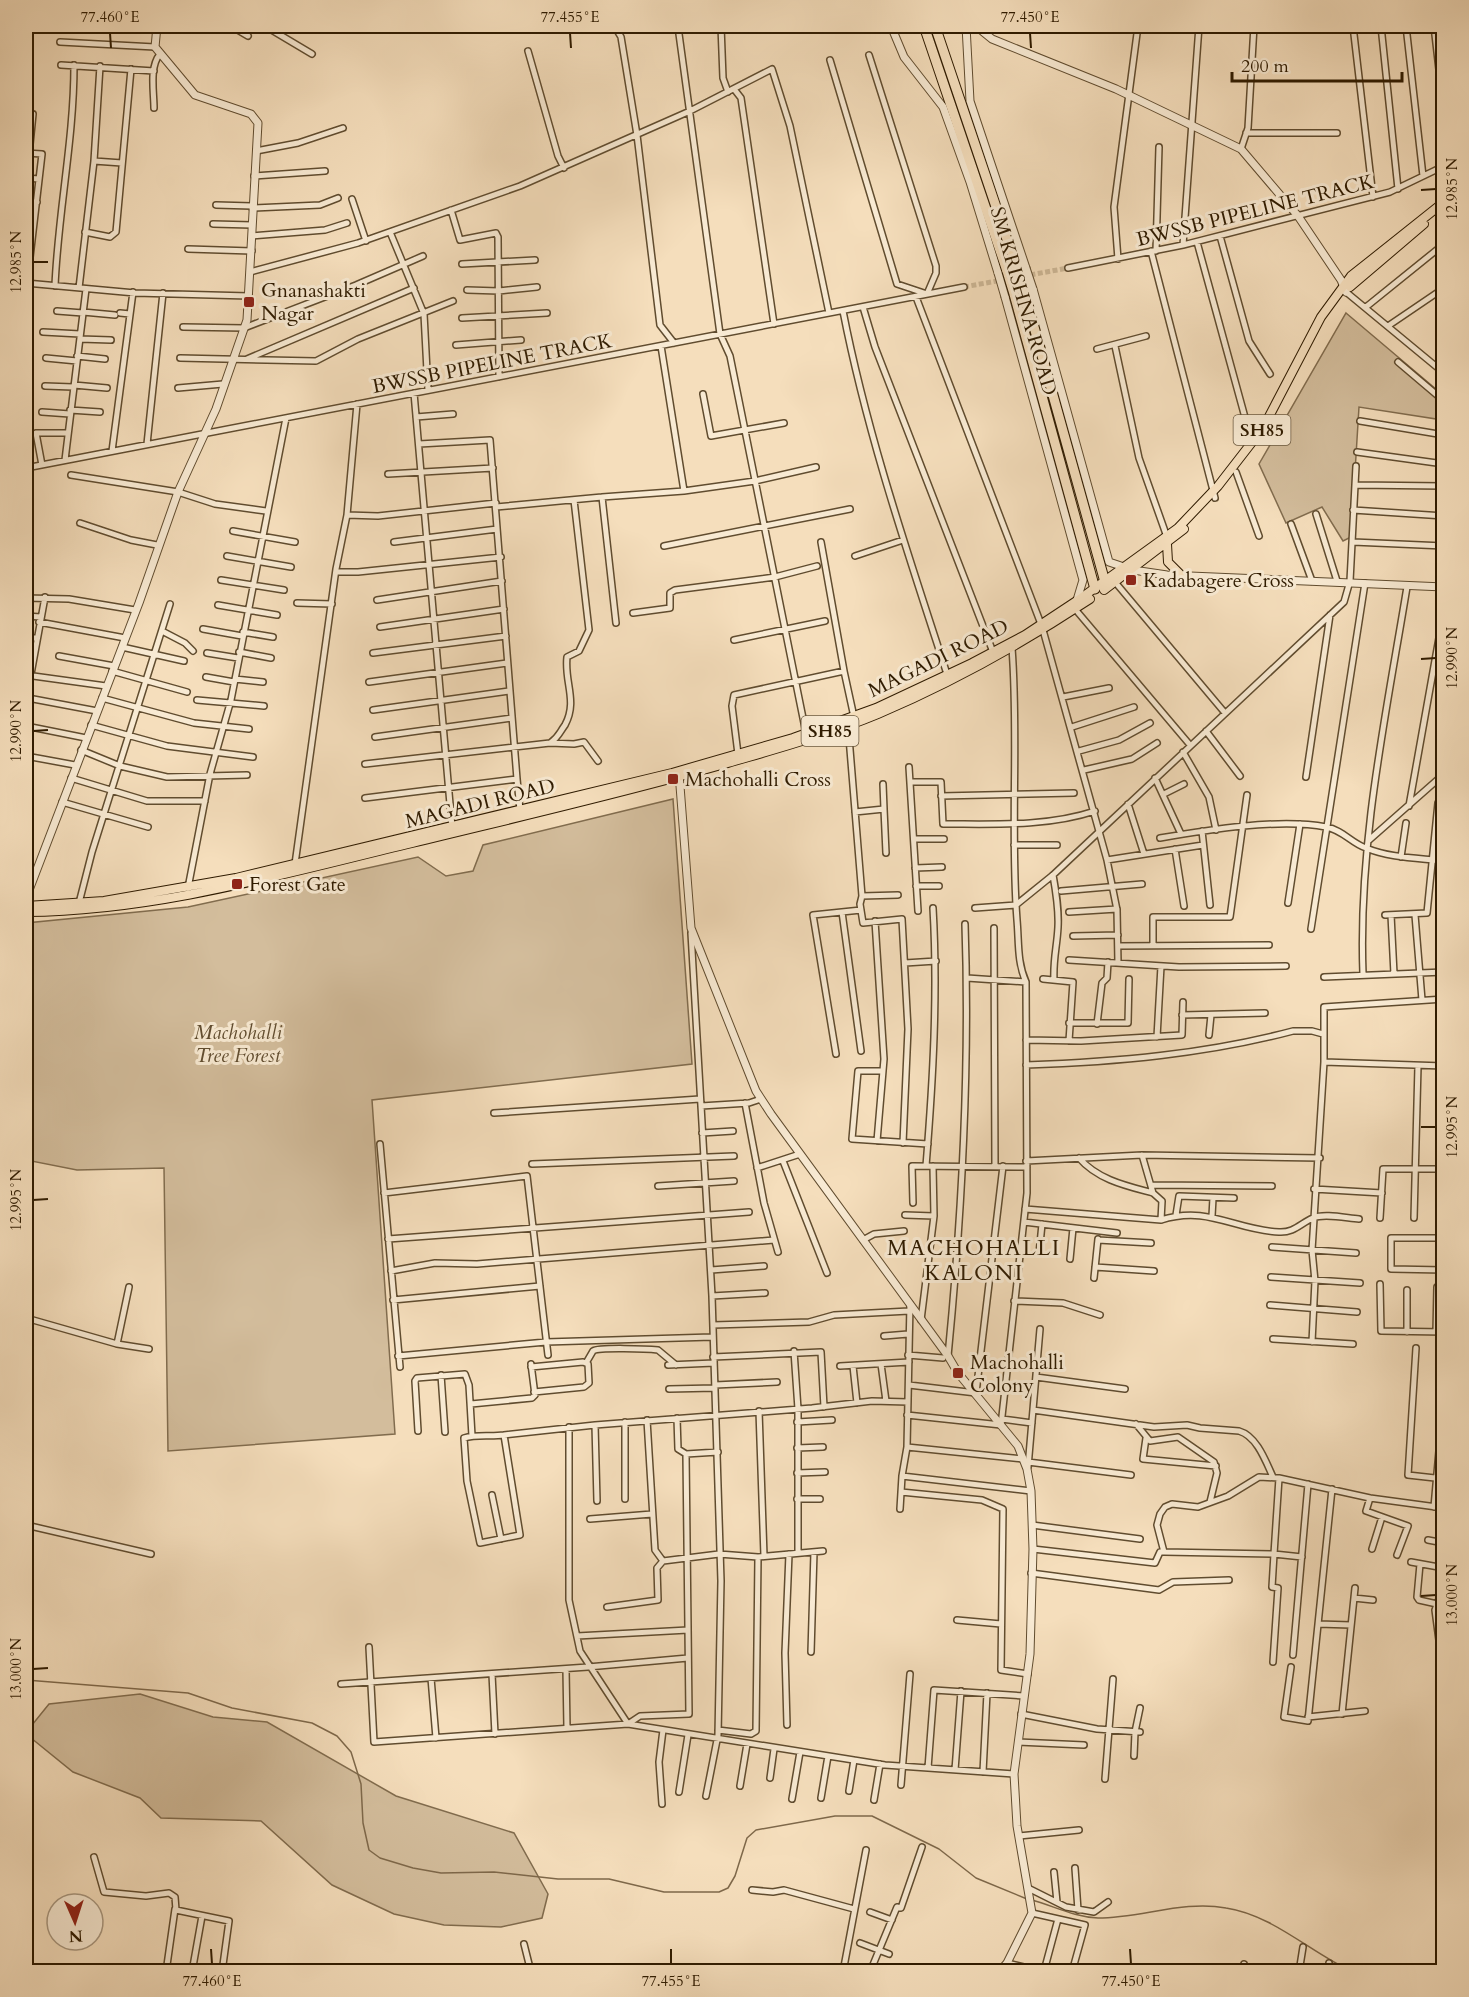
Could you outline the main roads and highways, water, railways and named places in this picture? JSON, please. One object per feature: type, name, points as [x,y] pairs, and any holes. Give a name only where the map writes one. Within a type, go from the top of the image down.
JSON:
[{"type":"highway","name":"SM KRISHNA ROAD","points":[[924,26],[1004,274],[1095,589]]},
{"type":"highway","name":"SM KRISHNA ROAD","points":[[935,26],[1029,290],[1105,582]]},
{"type":"main road","name":"MAGADI ROAD","points":[[26,912],[105,907],[237,884],[679,774],[795,744],[974,669],[1012,648],[1115,582],[1167,540],[1214,495],[1267,433],[1324,322],[1351,276],[1443,202]]},
{"type":"main road","name":"MAGADI ROAD","points":[[1214,495],[1263,429],[1321,317],[1345,289],[1443,209]]},
{"type":"main road","points":[[1167,540],[1168,562],[1181,575]]},
{"type":"main road","name":"MAGADI ROAD","points":[[1076,605],[1105,582],[1130,568]]},
{"type":"main road","name":"MAGADI ROAD","points":[[26,906],[79,903],[188,888],[679,774],[806,733],[852,721],[1042,627]]},
{"type":"waterway","points":[[26,1680],[188,1693],[232,1708],[312,1723],[337,1736],[351,1752],[361,1784],[363,1823],[369,1850],[380,1858],[413,1868],[441,1873],[494,1872],[558,1879],[609,1879],[664,1892],[719,1892],[728,1888],[735,1876],[747,1838],[756,1830],[835,1816],[872,1816],[939,1849],[976,1878],[1027,1899]]},
{"type":"waterway","points":[[1032,1900],[1072,1913],[1098,1918],[1194,1906],[1226,1908],[1260,1918],[1276,1926],[1353,1972]]},
{"type":"waterway","points":[[1414,1972],[1421,1972]]},
{"type":"tunnel","points":[[964,287],[1068,268]]},
{"type":"place","name":"Gnanashakti Nagar","points":[[249,302]]},
{"type":"place","name":"Kadabagere Cross","points":[[1131,580]]},
{"type":"place","name":"Machohalli Cross","points":[[673,779]]},
{"type":"place","name":"Forest Gate","points":[[237,884]]},
{"type":"place","name":"Machohalli Colony","points":[[958,1373]]},
{"type":"district","name":"MACHOHALLI KALONI","points":[[974,1260]]},
{"type":"park label","name":"Machohalli Tree Forest","points":[[238,1044]]}]
